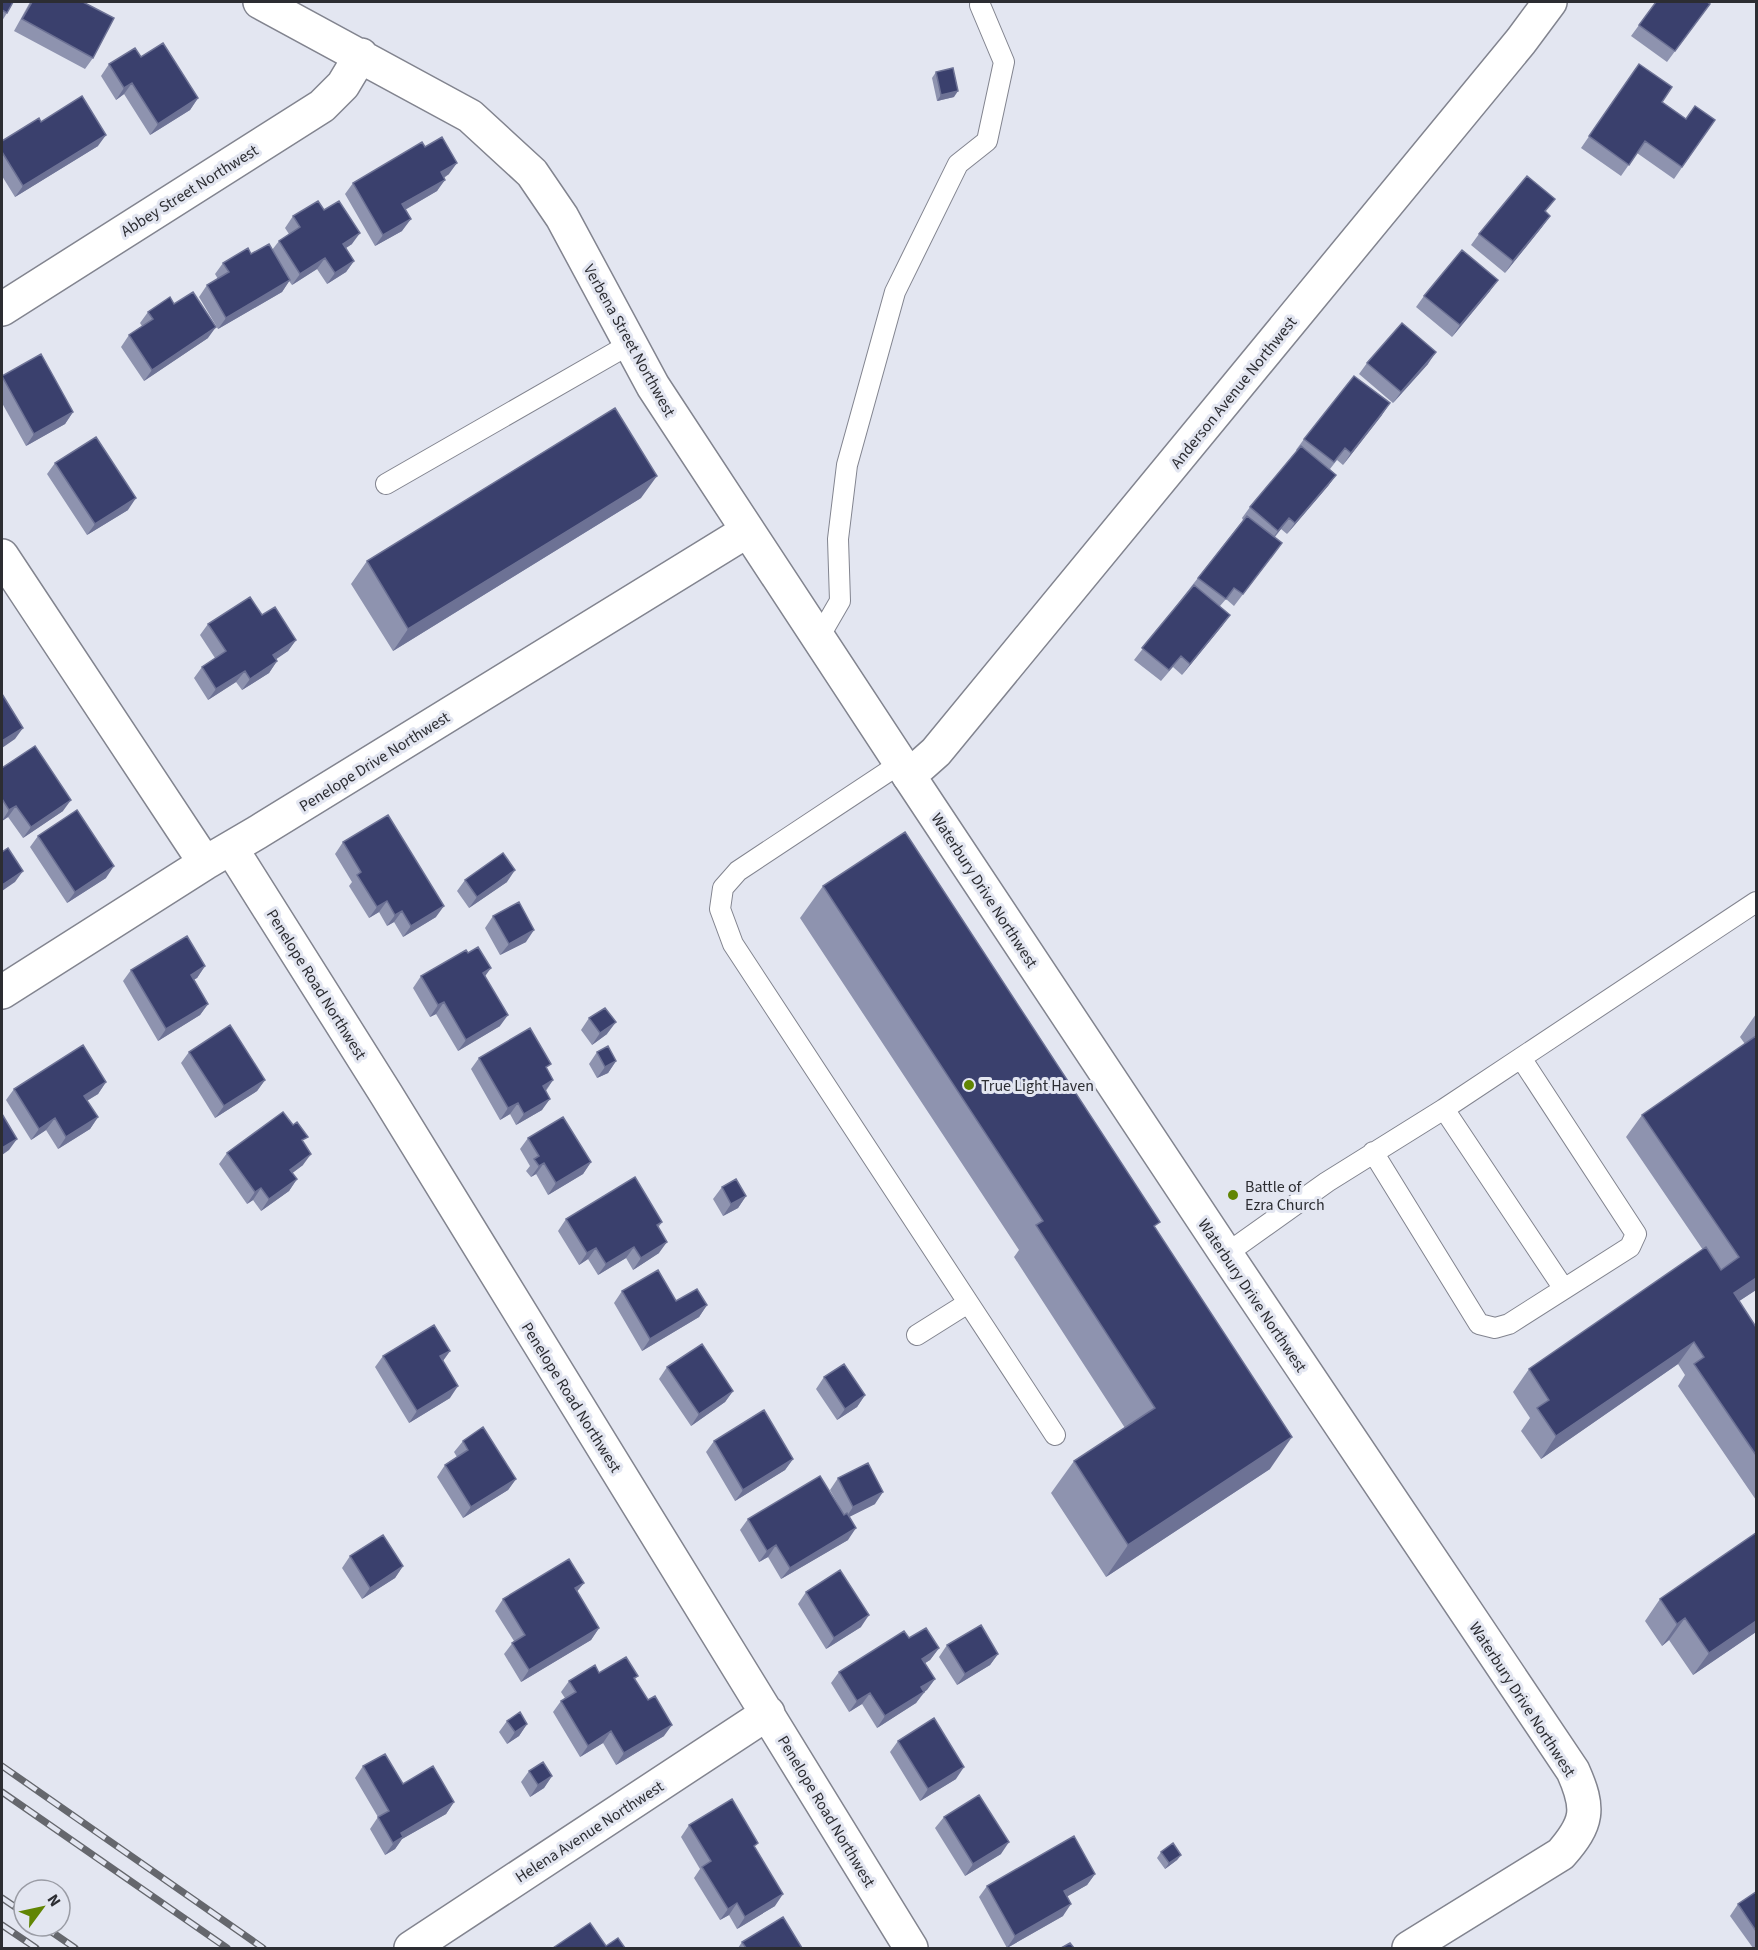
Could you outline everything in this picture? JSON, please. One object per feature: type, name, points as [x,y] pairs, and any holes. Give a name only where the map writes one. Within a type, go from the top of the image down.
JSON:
[{"type":"street","name":"Verbena Street Northwest","points":[[260,2],[470,116],[532,173],[562,217],[653,386],[905,769]]},
{"type":"street","name":"Anderson Avenue Northwest","points":[[905,769],[944,743],[1521,41],[1550,2]]},
{"type":"street","name":"Abbey Street Northwest","points":[[2,309],[322,106],[343,85],[361,55]]},
{"type":"street","name":"Penelope Drive Northwest","points":[[2,992],[218,855],[747,531]]},
{"type":"street","name":"Penelope Road Northwest","points":[[2,556],[218,855],[392,1104],[911,1948]]},
{"type":"street","name":"Waterbury Drive Northwest","points":[[905,769],[1226,1254],[1573,1771],[1582,1792],[1585,1819],[1574,1840],[1561,1854],[1409,1948]]},
{"type":"street","name":"Helena Avenue Northwest","points":[[411,1948],[768,1713]]},
{"type":"lane","points":[[818,639],[840,601],[838,539],[847,465],[895,292],[958,164],[987,141],[1004,62],[980,5]]},
{"type":"lane","points":[[386,484],[630,344]]},
{"type":"lane","points":[[905,769],[738,872],[723,888],[720,909],[733,944],[1055,1435]]},
{"type":"lane","points":[[1226,1254],[1327,1182],[1444,1109],[1756,902]]},
{"type":"lane","points":[[1373,1152],[1479,1324],[1495,1328],[1509,1324],[1630,1247],[1635,1234],[1521,1058]]},
{"type":"lane","points":[[1444,1109],[1564,1289]]},
{"type":"lane","points":[[917,1335],[968,1303]]},
{"type":"building","points":[[2,2],[13,2],[7,13],[2,10]]},
{"type":"building","points":[[32,2],[83,2],[114,18],[93,58],[22,19]]},
{"type":"building","points":[[1656,2],[1707,2],[1710,4],[1675,51],[1639,25]]},
{"type":"building","points":[[163,43],[198,98],[158,124],[132,83],[124,88],[109,64],[135,48],[141,57]]},
{"type":"building","points":[[1639,64],[1672,87],[1662,102],[1686,119],[1695,106],[1715,120],[1682,167],[1645,141],[1629,165],[1589,136]]},
{"type":"building","points":[[953,68],[958,91],[941,95],[936,72]]},
{"type":"building","points":[[82,96],[106,135],[23,186],[2,152],[2,141],[39,118],[41,122]]},
{"type":"building","points":[[442,137],[457,163],[441,172],[445,180],[402,204],[411,219],[383,235],[353,183],[422,142],[425,147]]},
{"type":"building","points":[[1527,176],[1555,199],[1545,211],[1550,216],[1513,261],[1479,234]]},
{"type":"building","points":[[318,201],[324,210],[339,201],[360,233],[343,244],[354,261],[335,273],[325,258],[300,274],[279,241],[300,227],[293,216]]},
{"type":"building","points":[[269,244],[290,280],[226,318],[207,285],[229,272],[223,263],[248,248],[251,254]]},
{"type":"building","points":[[1462,250],[1498,280],[1460,325],[1424,296]]},
{"type":"building","points":[[193,292],[216,327],[152,370],[129,335],[153,319],[148,312],[170,297],[174,304]]},
{"type":"building","points":[[1402,323],[1436,352],[1401,392],[1367,363]]},
{"type":"building","points":[[41,354],[73,412],[34,434],[2,376]]},
{"type":"building","points":[[1354,376],[1390,403],[1351,453],[1345,448],[1334,462],[1304,439]]},
{"type":"building","points":[[615,408],[657,476],[408,629],[367,561]]},
{"type":"building","points":[[96,437],[136,498],[95,524],[55,463]]},
{"type":"building","points":[[1301,446],[1336,475],[1295,523],[1289,518],[1278,531],[1250,507]]},
{"type":"building","points":[[1247,516],[1282,543],[1243,594],[1234,588],[1226,599],[1198,578]]},
{"type":"building","points":[[1194,585],[1230,615],[1190,664],[1181,656],[1169,670],[1142,648]]},
{"type":"building","points":[[250,597],[262,615],[275,607],[296,640],[273,655],[277,661],[250,679],[245,671],[216,689],[202,667],[226,651],[208,624]]},
{"type":"building","points":[[2,694],[23,728],[2,741]]},
{"type":"building","points":[[35,746],[71,800],[31,827],[16,806],[9,810],[2,799],[2,768]]},
{"type":"building","points":[[77,810],[114,866],[75,892],[38,836]]},
{"type":"building","points":[[388,815],[444,906],[411,926],[402,911],[395,915],[387,901],[377,907],[357,875],[361,872],[343,842]]},
{"type":"building","name":"True Light Haven","points":[[905,832],[1160,1222],[1154,1226],[1292,1437],[1128,1545],[1074,1461],[1155,1408],[1036,1225],[1043,1221],[823,886]]},
{"type":"building","points":[[8,848],[23,871],[2,885],[2,852]]},
{"type":"building","points":[[503,853],[515,870],[477,897],[465,880]]},
{"type":"building","points":[[519,902],[534,930],[509,944],[493,916]]},
{"type":"building","points":[[187,936],[205,966],[191,975],[208,1004],[166,1029],[131,970]]},
{"type":"building","points":[[478,947],[491,968],[483,973],[508,1015],[466,1040],[444,1002],[438,1005],[421,976],[466,950],[468,953]]},
{"type":"building","points":[[605,1008],[616,1022],[600,1033],[589,1018]]},
{"type":"building","points":[[230,1025],[265,1080],[224,1106],[189,1052]]},
{"type":"building","points":[[530,1028],[551,1064],[546,1067],[553,1080],[543,1086],[550,1099],[524,1114],[518,1103],[508,1108],[479,1058]]},
{"type":"building","points":[[1756,1036],[1756,1278],[1734,1293],[1756,1327],[1756,1455],[1694,1364],[1704,1357],[1694,1342],[1556,1436],[1537,1408],[1549,1400],[1529,1369],[1706,1247],[1721,1270],[1739,1257],[1642,1115]]},
{"type":"building","points":[[83,1045],[106,1082],[84,1096],[98,1117],[66,1137],[55,1118],[39,1129],[14,1089]]},
{"type":"building","points":[[608,1046],[616,1061],[605,1067],[597,1052]]},
{"type":"building","points":[[283,1112],[293,1125],[297,1122],[308,1137],[302,1140],[311,1154],[290,1170],[297,1179],[269,1199],[261,1188],[255,1192],[227,1153]]},
{"type":"building","points":[[2,1114],[17,1139],[2,1148]]},
{"type":"building","points":[[563,1117],[591,1162],[556,1183],[544,1163],[539,1166],[534,1159],[539,1156],[528,1138]]},
{"type":"building","points":[[635,1177],[662,1222],[657,1225],[667,1242],[641,1258],[634,1247],[606,1264],[596,1248],[587,1253],[566,1219]]},
{"type":"building","points":[[736,1179],[746,1196],[731,1204],[722,1187]]},
{"type":"building","points":[[658,1270],[676,1301],[697,1289],[707,1305],[650,1339],[622,1291]]},
{"type":"building","points":[[434,1325],[450,1351],[440,1356],[458,1386],[417,1411],[383,1356]]},
{"type":"building","points":[[702,1344],[733,1391],[699,1414],[667,1367]]},
{"type":"building","points":[[844,1364],[865,1395],[845,1409],[824,1377]]},
{"type":"building","points":[[764,1410],[793,1459],[743,1490],[714,1441]]},
{"type":"building","points":[[483,1427],[516,1479],[471,1507],[445,1465],[468,1450],[463,1441]]},
{"type":"building","points":[[868,1463],[883,1492],[853,1507],[838,1478]]},
{"type":"building","points":[[820,1476],[844,1515],[847,1513],[856,1528],[790,1568],[776,1545],[767,1551],[748,1519]]},
{"type":"building","points":[[1756,1533],[1756,1621],[1709,1653],[1685,1618],[1677,1624],[1660,1599]]},
{"type":"building","points":[[383,1535],[403,1566],[370,1588],[350,1556]]},
{"type":"building","points":[[569,1559],[584,1583],[575,1588],[599,1628],[529,1670],[512,1643],[525,1635],[503,1599]]},
{"type":"building","points":[[840,1570],[869,1615],[834,1638],[806,1592]]},
{"type":"building","points":[[981,1625],[998,1654],[965,1674],[947,1645]]},
{"type":"building","points":[[926,1628],[939,1648],[922,1659],[935,1679],[921,1687],[924,1692],[885,1716],[870,1693],[857,1701],[839,1672],[904,1631],[909,1638]]},
{"type":"building","points":[[626,1657],[638,1676],[634,1678],[648,1700],[655,1696],[672,1725],[624,1753],[611,1731],[588,1746],[561,1701],[576,1692],[569,1681],[595,1665],[599,1673]]},
{"type":"building","points":[[520,1712],[527,1724],[515,1732],[507,1721]]},
{"type":"building","points":[[934,1718],[964,1767],[928,1789],[898,1741]]},
{"type":"building","points":[[385,1754],[403,1784],[433,1766],[454,1802],[401,1833],[403,1837],[393,1843],[378,1817],[389,1811],[363,1766]]},
{"type":"building","points":[[543,1762],[552,1776],[538,1785],[529,1771]]},
{"type":"building","points":[[979,1795],[1009,1842],[973,1864],[944,1817]]},
{"type":"building","points":[[732,1799],[758,1843],[754,1846],[783,1894],[745,1917],[737,1903],[728,1909],[702,1867],[711,1861],[689,1825]]},
{"type":"building","points":[[1074,1836],[1095,1874],[1064,1891],[1071,1904],[1015,1936],[987,1886]]},
{"type":"building","points":[[1173,1843],[1181,1855],[1169,1863],[1161,1852]]},
{"type":"building","points":[[1756,1892],[1756,1931],[1738,1904]]},
{"type":"building","points":[[783,1917],[802,1948],[746,1948],[742,1942]]},
{"type":"building","points":[[590,1923],[606,1946],[618,1938],[625,1948],[553,1948]]},
{"type":"building","points":[[1070,1943],[1074,1948],[1061,1948]]},
{"type":"railway","points":[[2,1766],[263,1948]]},
{"type":"railway","points":[[2,1792],[227,1948]]},
{"type":"railway","points":[[2,1898],[12,1905]]},
{"type":"railway","points":[[2,1925],[36,1948]]},
{"type":"railway","points":[[60,1938],[75,1948]]},
{"type":"place","name":"True Light Haven","points":[[969,1085]]},
{"type":"place","name":"Battle of Ezra Church","points":[[1233,1195]]}]
